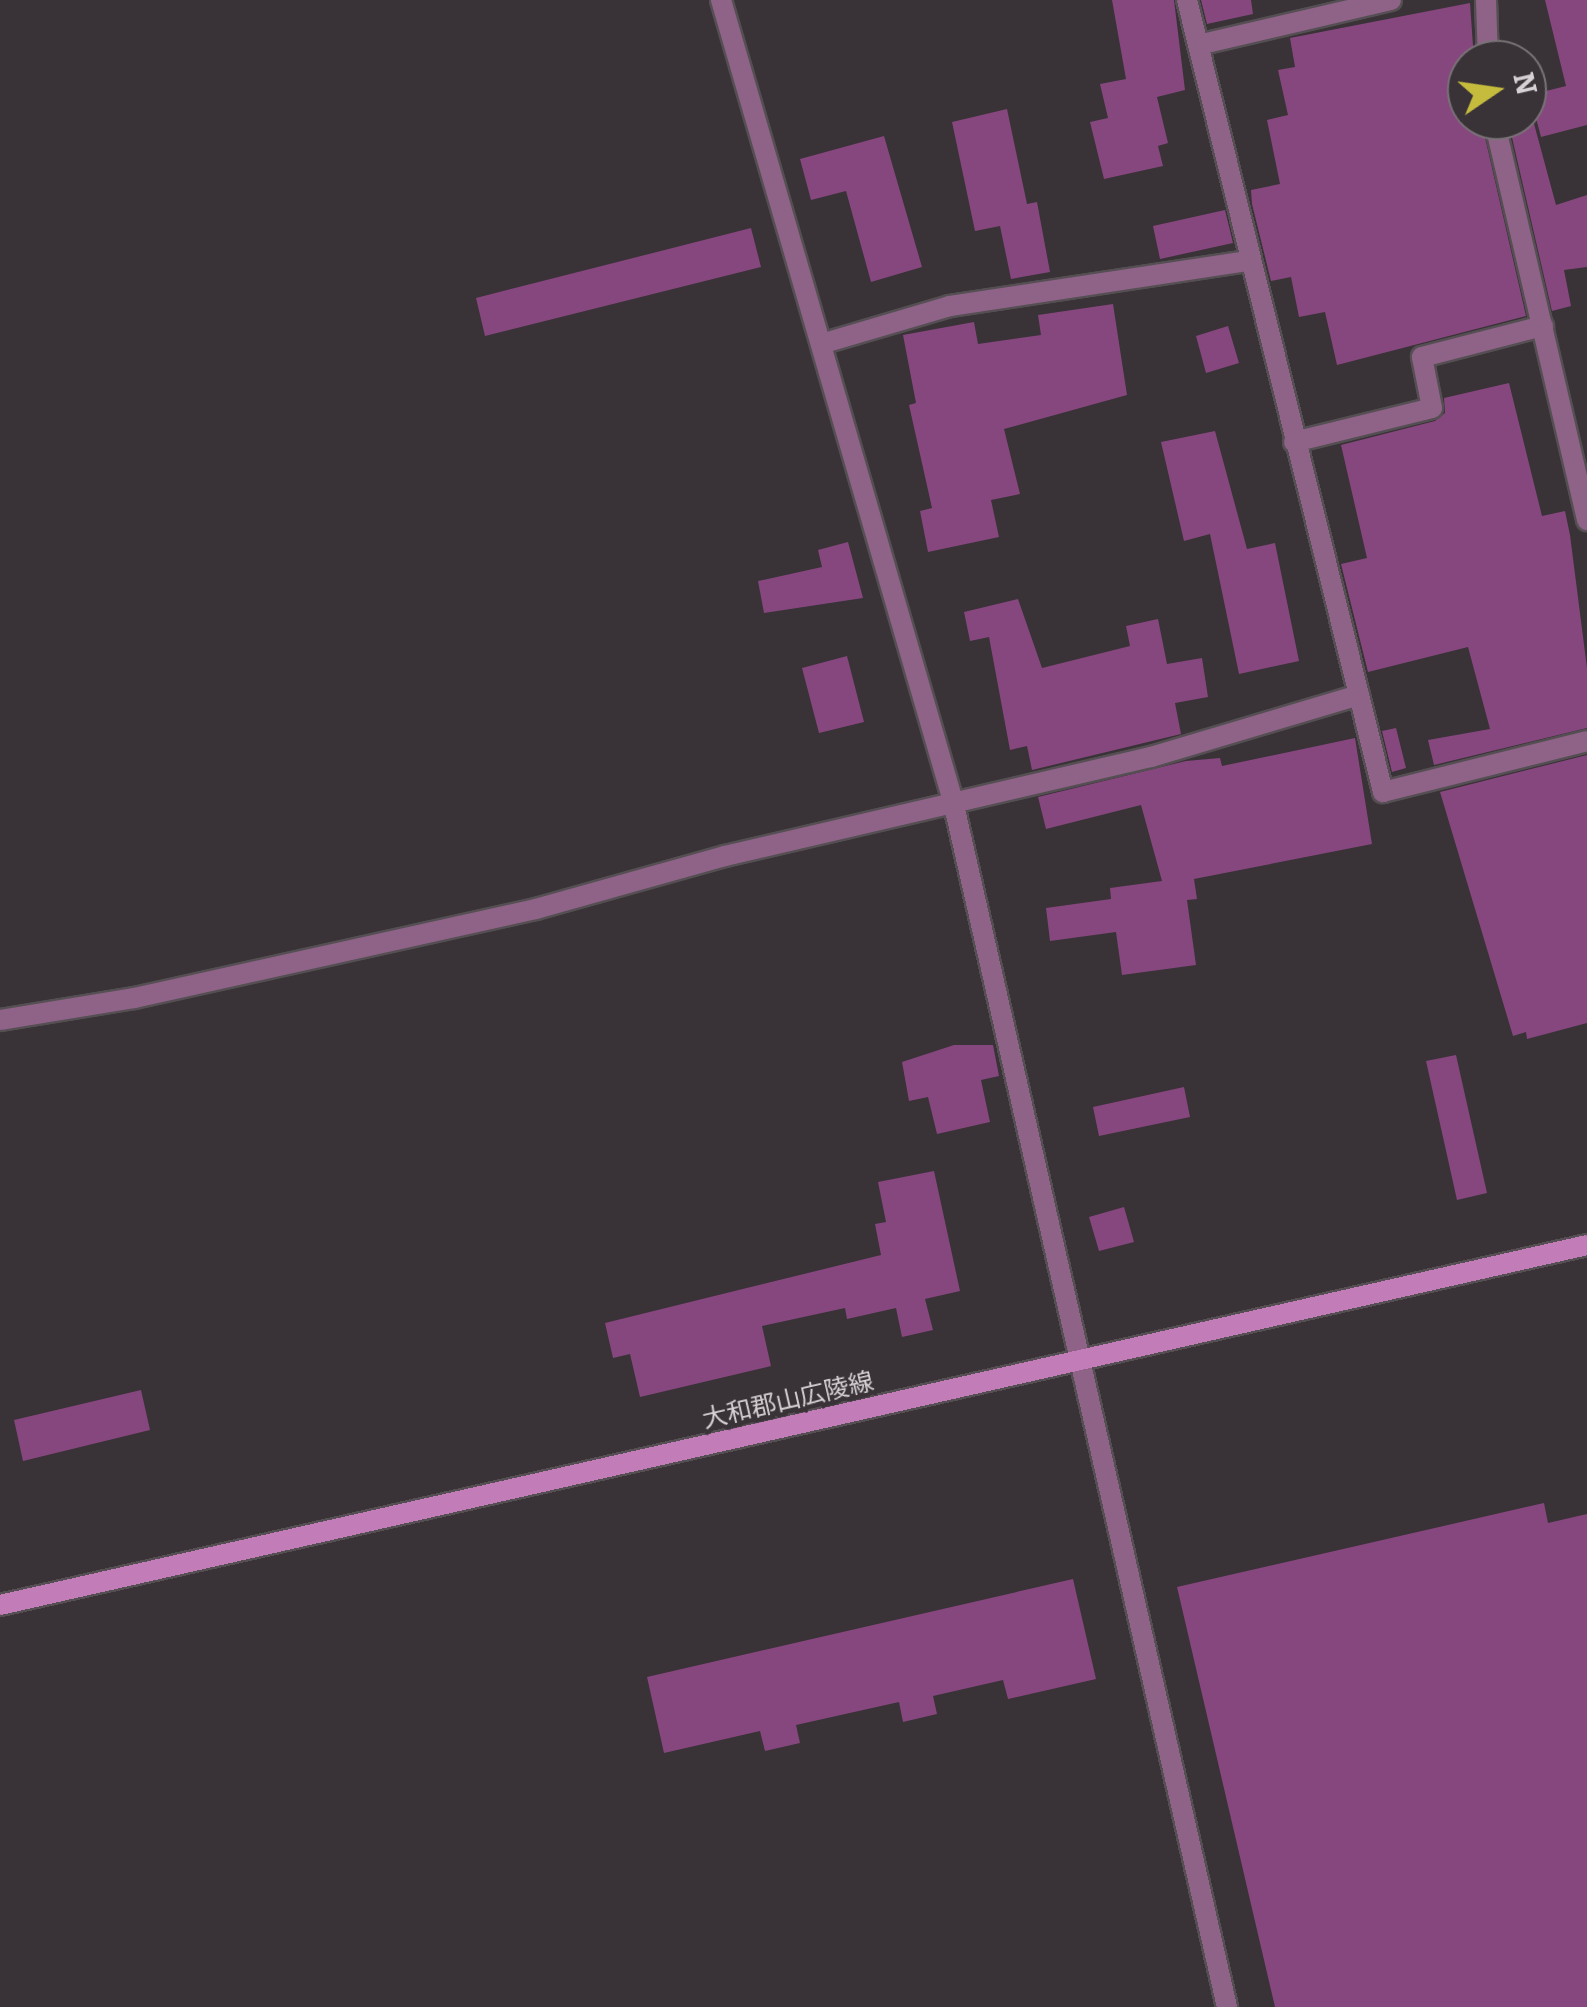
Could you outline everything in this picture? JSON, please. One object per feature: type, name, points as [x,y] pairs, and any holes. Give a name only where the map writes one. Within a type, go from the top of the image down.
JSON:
[{"type":"main road","name":"大和郡山広陵線","points":[[0,1605],[1587,1246]]},
{"type":"street","points":[[721,0],[953,801],[1084,1360],[1227,2007]]},
{"type":"street","points":[[1187,0],[1246,261],[1382,792],[1587,740]]},
{"type":"street","points":[[1198,46],[1391,0]]},
{"type":"street","points":[[1486,0],[1487,40]]},
{"type":"street","points":[[1499,140],[1587,520]]},
{"type":"street","points":[[821,344],[950,306],[1246,261]]},
{"type":"street","points":[[1294,442],[1432,408],[1422,357],[1543,326]]},
{"type":"street","points":[[0,1020],[134,998],[536,908],[953,801],[1151,757],[1359,695]]},
{"type":"building","points":[[1112,0],[1174,0],[1185,90],[1157,97],[1168,143],[1158,146],[1163,166],[1104,179],[1090,122],[1108,118],[1100,84],[1126,79]]},
{"type":"building","points":[[1201,0],[1251,0],[1253,14],[1207,24]]},
{"type":"building","points":[[1545,0],[1587,0],[1587,125],[1547,135],[1547,91],[1566,86]]},
{"type":"building","points":[[1470,3],[1473,40],[1447,40],[1447,140],[1486,140],[1526,316],[1337,365],[1325,312],[1299,317],[1291,277],[1271,281],[1252,204],[1251,190],[1280,184],[1267,120],[1288,115],[1278,70],[1295,67],[1290,38]]},
{"type":"building","points":[[1007,109],[1027,204],[1037,202],[1050,272],[1011,279],[1000,226],[975,231],[952,122]]},
{"type":"building","points":[[884,136],[922,267],[871,282],[846,191],[811,200],[800,159]]},
{"type":"building","points":[[1513,140],[1538,140],[1556,205],[1587,195],[1587,267],[1564,270],[1571,306],[1552,311]]},
{"type":"building","points":[[1225,210],[1233,243],[1160,259],[1153,226]]},
{"type":"building","points":[[751,228],[761,267],[485,336],[476,298]]},
{"type":"building","points":[[1113,304],[1127,395],[1004,429],[1020,494],[991,500],[999,537],[928,552],[920,511],[932,508],[909,405],[916,403],[903,335],[974,322],[978,344],[1041,335],[1038,315]]},
{"type":"building","points":[[1228,326],[1239,363],[1206,373],[1196,336]]},
{"type":"building","points":[[1509,383],[1542,516],[1565,511],[1587,668],[1587,728],[1434,765],[1428,740],[1490,729],[1468,647],[1368,672],[1341,564],[1367,558],[1341,445],[1435,421],[1445,413],[1444,398]]},
{"type":"building","points":[[1215,431],[1247,549],[1275,543],[1299,661],[1239,674],[1210,534],[1184,541],[1161,442]]},
{"type":"building","points":[[848,542],[863,598],[764,613],[758,581],[822,567],[818,550]]},
{"type":"building","points":[[1018,599],[1042,668],[1130,646],[1126,626],[1158,619],[1167,664],[1202,658],[1208,697],[1175,703],[1181,734],[1032,770],[1027,746],[1010,750],[989,637],[970,641],[964,612]]},
{"type":"building","points":[[847,656],[864,722],[819,733],[802,668]]},
{"type":"building","points":[[1396,728],[1406,768],[1392,772],[1382,731]]},
{"type":"building","points":[[1355,738],[1372,844],[1194,879],[1197,899],[1187,900],[1196,965],[1122,975],[1116,932],[1050,941],[1046,908],[1111,899],[1110,888],[1162,881],[1141,805],[1046,829],[1038,797],[1186,761],[1220,758],[1222,766]]},
{"type":"building","points":[[1587,755],[1587,1023],[1527,1039],[1526,1032],[1513,1036],[1440,792]]},
{"type":"building","points":[[954,1045],[993,1045],[999,1076],[981,1080],[990,1122],[937,1134],[928,1097],[909,1101],[902,1062]]},
{"type":"building","points":[[1456,1055],[1487,1193],[1457,1200],[1426,1061]]},
{"type":"building","points":[[1184,1087],[1190,1117],[1099,1136],[1093,1107]]},
{"type":"building","points":[[934,1171],[960,1291],[925,1299],[933,1330],[902,1337],[896,1308],[847,1319],[845,1308],[762,1326],[771,1366],[640,1397],[630,1354],[613,1358],[605,1323],[881,1255],[875,1224],[886,1222],[878,1182]]},
{"type":"building","points":[[1124,1207],[1134,1242],[1099,1251],[1089,1217]]},
{"type":"building","points":[[141,1390],[150,1430],[23,1461],[14,1420]]},
{"type":"building","points":[[1544,1503],[1548,1523],[1587,1514],[1587,2007],[1275,2007],[1177,1587]]},
{"type":"building","points":[[1073,1579],[1096,1679],[1008,1699],[1003,1680],[933,1696],[937,1714],[903,1722],[899,1702],[796,1725],[800,1743],[765,1751],[760,1731],[664,1753],[647,1677]]}]
